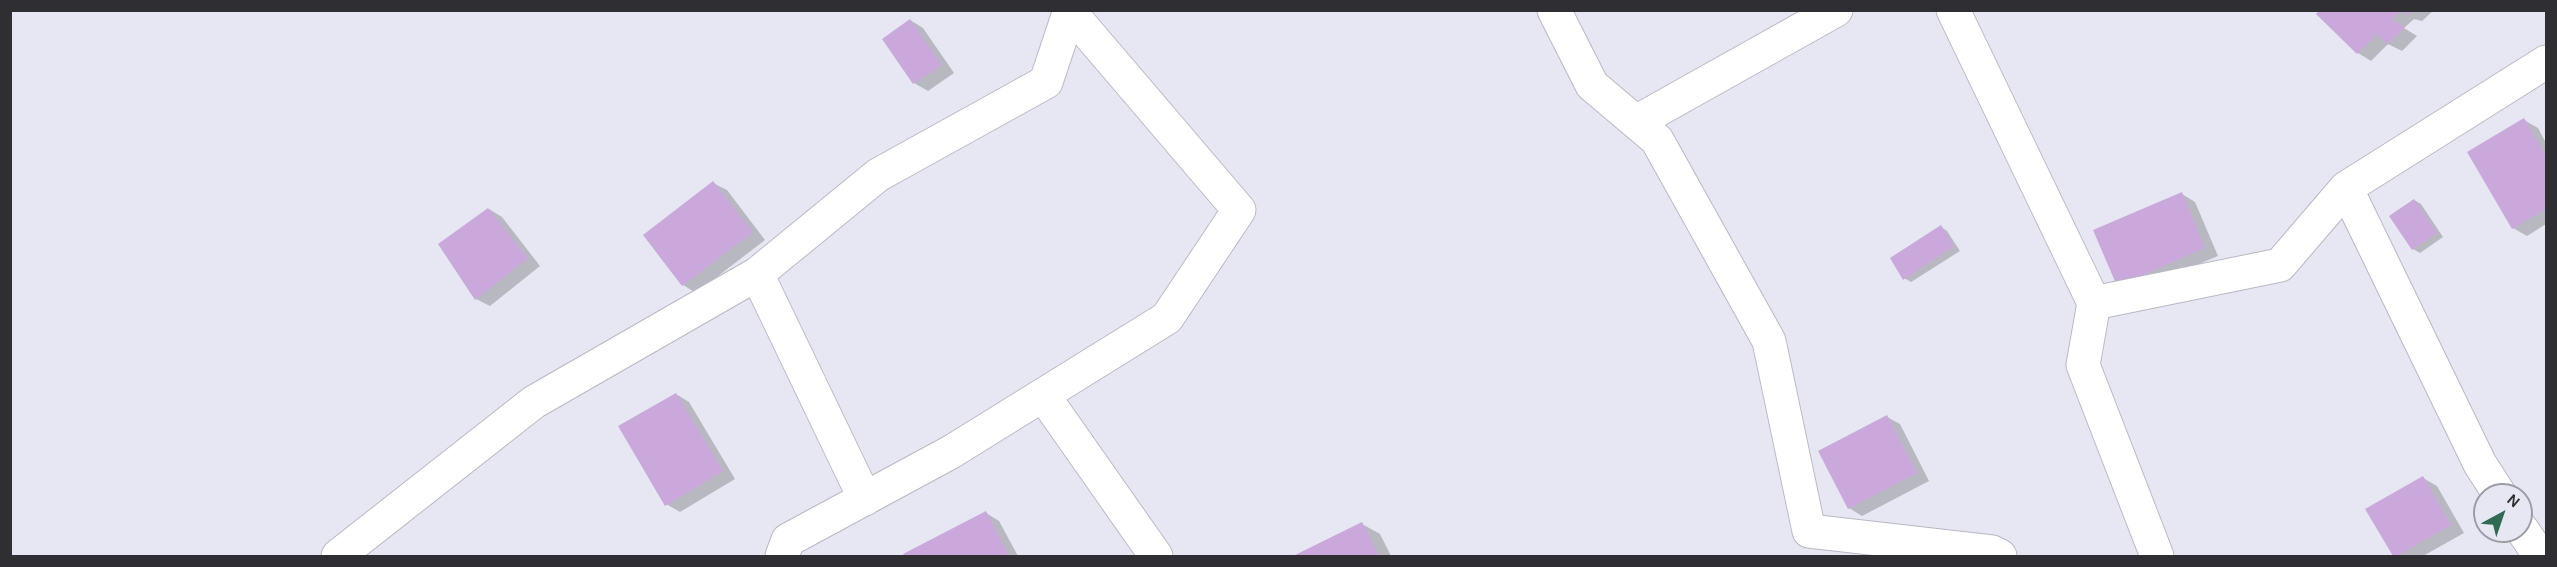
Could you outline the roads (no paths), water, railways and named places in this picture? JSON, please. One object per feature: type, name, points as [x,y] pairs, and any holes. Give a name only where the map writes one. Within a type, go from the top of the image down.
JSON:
[{"type":"street","points":[[1554,10],[1592,85],[1657,140],[1769,341],[1809,531],[1992,552],[2000,556]]},
{"type":"street","points":[[1636,122],[1836,10]]},
{"type":"street","points":[[1953,10],[2094,303],[2084,365],[2157,556]]},
{"type":"street","points":[[338,556],[534,402],[757,274],[878,176],[1046,82],[1070,11]]},
{"type":"street","points":[[782,556],[788,540],[951,452],[1167,318],[1239,210],[1070,11]]},
{"type":"street","points":[[2094,303],[2280,265],[2346,188],[2547,62]]},
{"type":"street","points":[[2346,188],[2480,464],[2492,483]]},
{"type":"street","points":[[757,274],[864,499]]},
{"type":"street","points":[[1043,395],[1156,556]]},
{"type":"street","points":[[2531,543],[2540,556]]}]
